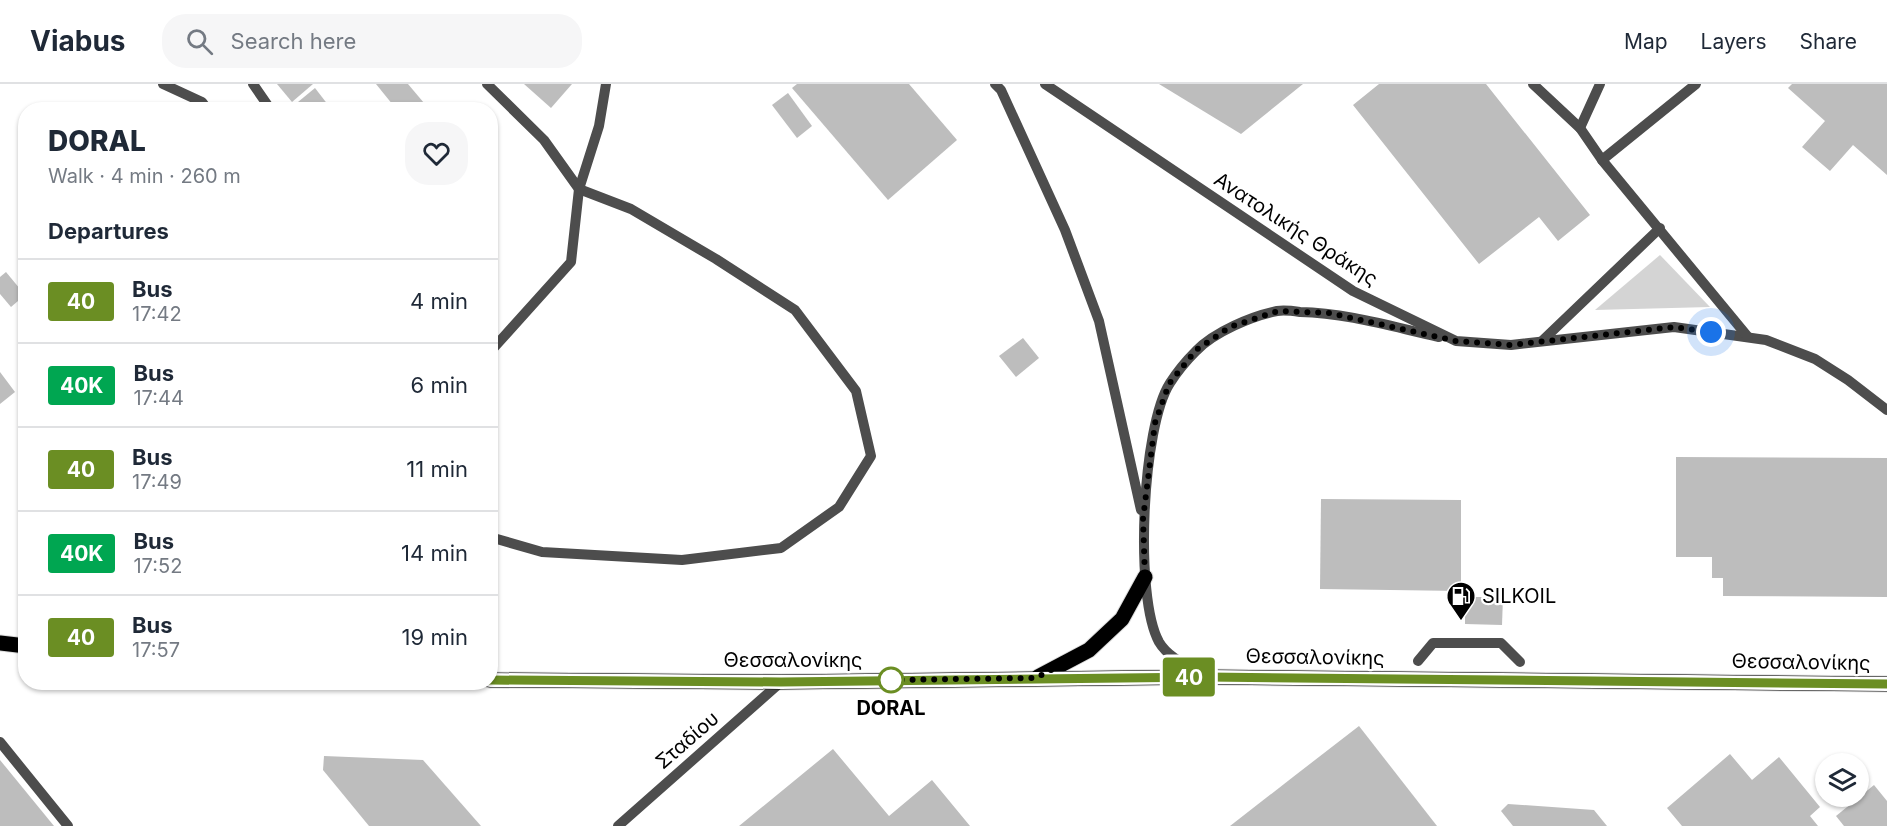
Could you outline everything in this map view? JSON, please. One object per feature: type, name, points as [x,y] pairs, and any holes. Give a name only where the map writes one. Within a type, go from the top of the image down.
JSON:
[{"type":"main road","points":[[1036,678],[1089,650],[1122,619],[1145,577]]},
{"type":"main road","points":[[0,643],[18,645]]},
{"type":"main road","name":"Θεσσαλονίκης","points":[[498,680],[781,682],[1207,677],[1887,684]]},
{"type":"street","points":[[163,84],[202,102]]},
{"type":"street","points":[[253,84],[265,102]]},
{"type":"street","points":[[487,84],[544,140],[579,189],[631,208],[795,309],[856,391],[871,456],[839,507],[781,548],[682,560],[542,552],[498,539]]},
{"type":"street","points":[[498,343],[571,262],[579,189],[599,126],[606,84]]},
{"type":"street","points":[[995,84],[1001,90],[1065,230],[1099,321],[1143,519]]},
{"type":"street","name":"Ανατολικής Θράκης","points":[[1045,84],[1353,291],[1456,341],[1511,345],[1674,327],[1748,337],[1766,340],[1815,359],[1848,380],[1887,410]]},
{"type":"street","points":[[1533,84],[1580,128],[1602,160],[1748,337]]},
{"type":"street","points":[[1580,128],[1600,84]]},
{"type":"street","points":[[1602,160],[1696,84]]},
{"type":"street","points":[[1543,340],[1660,228]]},
{"type":"street","points":[[1207,677],[1171,655],[1160,642],[1154,626],[1145,577],[1143,519],[1155,423],[1169,384],[1196,350],[1230,327],[1278,311],[1329,313],[1456,341]]},
{"type":"street","points":[[1418,661],[1433,643],[1501,643],[1520,662]]},
{"type":"street","name":"Σταδίου","points":[[618,826],[781,682]]},
{"type":"street","points":[[0,742],[68,826]]},
{"type":"shaded area","points":[[1660,255],[1710,307],[1595,310]]},
{"type":"building","points":[[277,84],[313,84],[292,102]]},
{"type":"building","points":[[376,84],[408,84],[423,102],[391,102]]},
{"type":"building","points":[[524,84],[572,84],[551,108]]},
{"type":"building","points":[[797,84],[909,84],[957,140],[888,200],[792,88]]},
{"type":"building","points":[[1159,84],[1303,84],[1241,134]]},
{"type":"building","points":[[1379,84],[1486,84],[1590,215],[1558,241],[1539,217],[1479,264],[1353,105]]},
{"type":"building","points":[[1792,84],[1887,84],[1887,175],[1853,145],[1830,171],[1802,147],[1825,121],[1788,88]]},
{"type":"building","points":[[315,88],[326,102],[298,102]]},
{"type":"building","points":[[788,93],[812,126],[797,138],[772,105]]},
{"type":"building","points":[[6,272],[18,287],[18,301],[11,307],[0,294],[0,277]]},
{"type":"building","points":[[1023,338],[1039,358],[1016,377],[999,356]]},
{"type":"building","points":[[0,372],[15,392],[0,404]]},
{"type":"building","points":[[1676,457],[1887,458],[1887,597],[1723,596],[1723,578],[1712,578],[1712,557],[1676,557]]},
{"type":"building","points":[[1321,499],[1461,500],[1461,591],[1320,589]]},
{"type":"building","points":[[1465,597],[1503,597],[1502,625],[1465,624]]},
{"type":"building","points":[[1359,726],[1437,826],[1230,826],[1293,777]]},
{"type":"building","points":[[833,749],[889,816],[932,780],[970,826],[739,826]]},
{"type":"building","points":[[1730,754],[1752,780],[1779,757],[1815,801],[1815,807],[1820,807],[1810,816],[1818,826],[1682,826],[1667,808]]},
{"type":"building","points":[[324,756],[423,760],[481,826],[369,826],[323,770]]},
{"type":"building","points":[[0,760],[54,826],[0,826]]},
{"type":"building","points":[[1874,785],[1887,801],[1887,826],[1844,826],[1836,816],[1847,807],[1869,807],[1869,789]]},
{"type":"building","points":[[1508,804],[1594,810],[1607,826],[1513,826],[1501,811]]},
{"type":"bus line","name":"40","points":[[498,680],[781,682],[1207,677],[1887,684]]},
{"type":"place","name":"SILKOIL","points":[[1461,622]]},
{"type":"place","name":"DORAL","points":[[891,680]]},
{"type":"route","points":[[891,680],[1036,678],[1089,650],[1122,619],[1145,577],[1143,519],[1155,423],[1169,384],[1196,350],[1230,327],[1278,311],[1329,313],[1456,341],[1511,345],[1674,327],[1711,332]]}]
